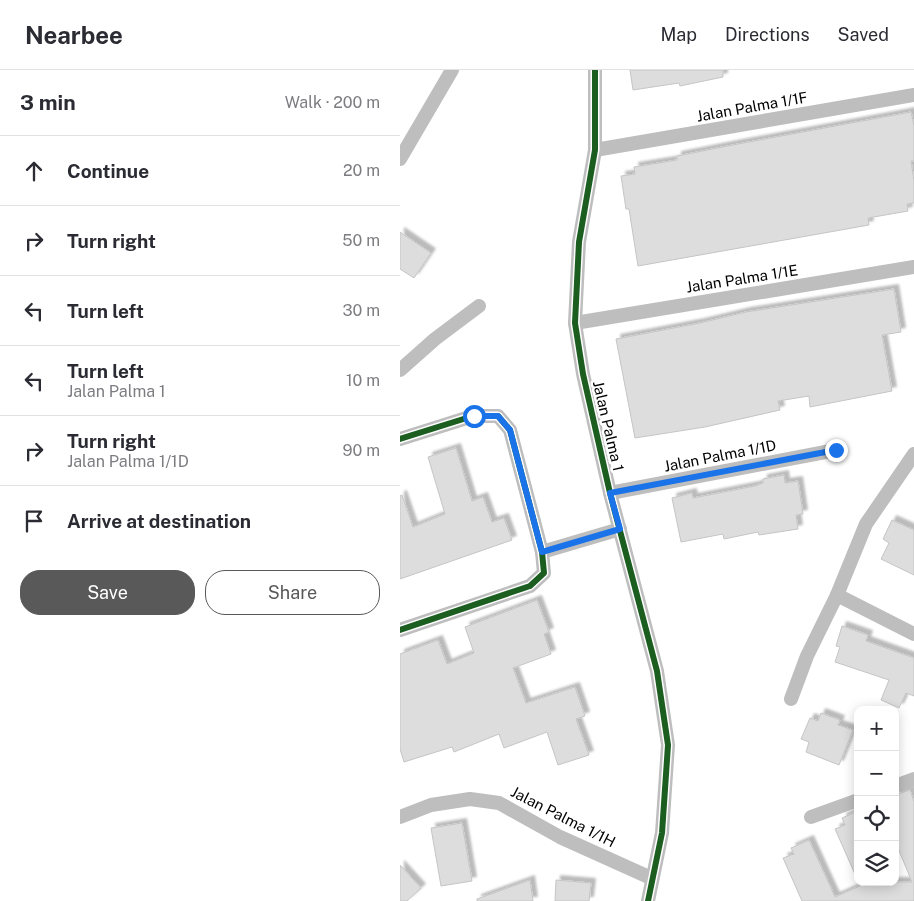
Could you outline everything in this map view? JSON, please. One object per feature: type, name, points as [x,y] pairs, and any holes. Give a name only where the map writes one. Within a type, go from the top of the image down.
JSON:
[{"type":"street","points":[[400,159],[452,70]]},
{"type":"street","name":"Jalan Palma 1","points":[[595,70],[595,150],[579,242],[575,323],[583,374],[610,493],[658,671],[668,745],[662,833],[651,878],[648,901]]},
{"type":"street","name":"Jalan Palma 1/1F","points":[[595,150],[914,96]]},
{"type":"street","name":"Jalan Palma 1/1E","points":[[575,323],[914,267]]},
{"type":"street","points":[[400,370],[435,339],[479,306]]},
{"type":"street","points":[[400,439],[474,416],[498,416],[510,430],[542,552],[544,572],[530,586],[400,630]]},
{"type":"street","name":"Jalan Palma 1/1D","points":[[610,493],[836,450]]},
{"type":"street","points":[[791,699],[807,656],[837,595],[866,524],[914,454]]},
{"type":"street","points":[[542,552],[620,529]]},
{"type":"street","points":[[837,595],[914,634]]},
{"type":"street","points":[[899,785],[914,779]]},
{"type":"street","name":"Jalan Palma 1/1H","points":[[400,816],[431,805],[470,799],[499,803],[560,837],[651,878]]},
{"type":"street","points":[[811,817],[854,801]]},
{"type":"building","points":[[630,70],[723,70],[723,77],[680,86],[679,83],[633,90]]},
{"type":"building","points":[[911,112],[914,126],[914,161],[911,161],[914,181],[914,203],[907,204],[908,211],[868,218],[869,225],[638,266],[629,209],[626,209],[621,176],[635,174],[634,167],[677,160],[677,156]]},
{"type":"building","points":[[400,232],[431,253],[414,278],[400,269]]},
{"type":"building","points":[[894,289],[901,332],[882,335],[892,391],[810,407],[809,396],[778,401],[780,410],[705,427],[635,438],[616,339],[746,312]]},
{"type":"building","points":[[456,448],[472,501],[483,497],[492,522],[504,518],[512,540],[400,579],[400,496],[402,495],[413,527],[445,514],[428,457]]},
{"type":"building","points":[[784,475],[785,483],[798,481],[803,514],[796,515],[798,529],[759,535],[758,532],[724,539],[723,534],[681,542],[672,498],[692,493],[693,498],[755,486],[763,483],[763,479]]},
{"type":"building","points":[[892,520],[914,530],[914,575],[881,559],[889,543],[883,539]]},
{"type":"building","points":[[537,600],[549,632],[544,634],[551,654],[513,668],[526,703],[575,687],[585,716],[576,719],[589,755],[558,765],[547,732],[504,748],[499,734],[454,752],[452,747],[404,762],[400,749],[400,654],[438,640],[447,664],[474,653],[465,627]]},
{"type":"building","points":[[842,626],[868,635],[866,641],[914,658],[914,696],[906,693],[899,708],[899,706],[881,700],[889,680],[835,662],[840,647],[836,646]]},
{"type":"building","points":[[821,713],[840,720],[838,725],[853,730],[839,765],[806,752],[809,742],[801,739],[810,718],[818,721]]},
{"type":"building","points":[[910,790],[914,802],[914,901],[802,901],[783,858],[794,854],[791,848],[809,840],[835,897],[860,886],[899,886],[899,882],[912,882],[899,851],[899,794]]},
{"type":"building","points":[[854,813],[854,872],[835,829],[845,825],[842,818]]},
{"type":"building","points":[[462,823],[472,881],[441,886],[431,828]]},
{"type":"building","points":[[400,865],[421,888],[407,901],[400,901]]},
{"type":"building","points":[[530,880],[533,901],[477,901],[477,899]]},
{"type":"building","points":[[556,880],[591,883],[589,901],[555,901]]},
{"type":"cycle path","points":[[595,70],[595,150],[579,242],[575,323],[583,374],[610,493],[657,671],[668,745],[662,833],[648,901]]},
{"type":"cycle path","points":[[400,439],[473,416],[498,416],[510,430],[542,552],[544,573],[530,586],[400,630]]},
{"type":"route","points":[[474,416],[498,416],[510,430],[542,552],[620,529],[610,493],[836,450]]}]
